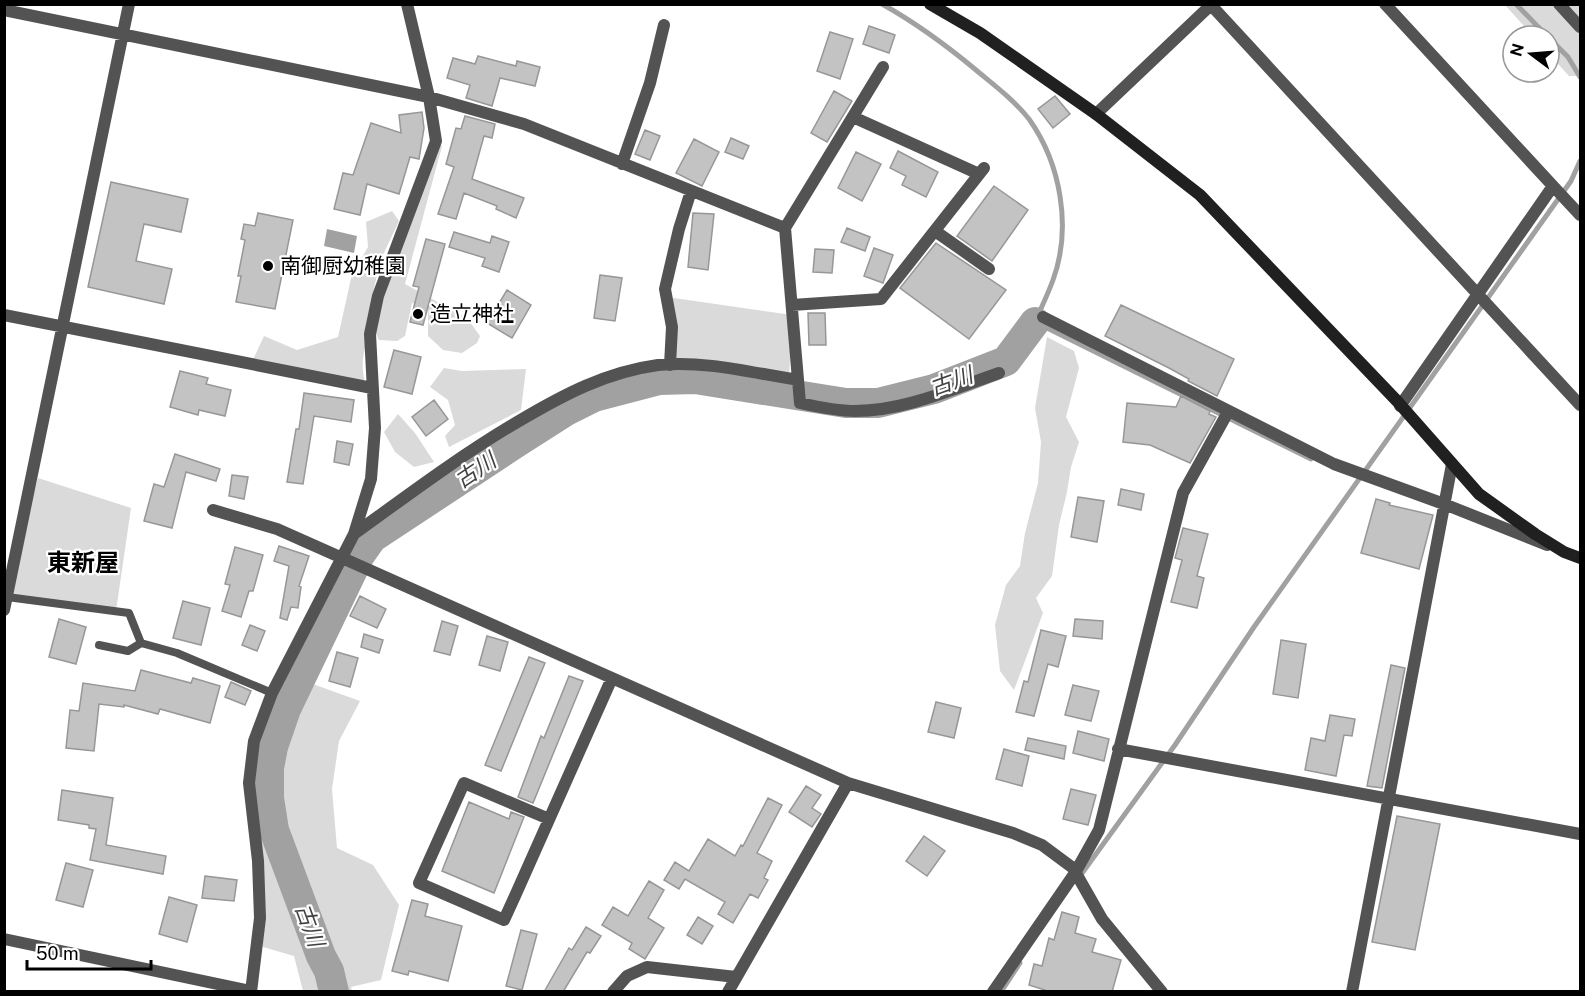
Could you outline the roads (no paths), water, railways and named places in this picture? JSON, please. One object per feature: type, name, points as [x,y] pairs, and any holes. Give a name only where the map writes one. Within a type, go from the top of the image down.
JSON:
[{"type":"street","points":[[6,604],[129,4]]},
{"type":"street","points":[[4,939],[251,991],[260,918],[258,861],[249,783],[254,741],[272,693],[354,534],[370,479],[375,428],[370,334],[378,296],[436,141],[429,97],[407,4]]},
{"type":"street","points":[[930,4],[980,33],[1096,114],[1200,195],[1400,406],[1479,494],[1564,552]]},
{"type":"street","points":[[1386,4],[1581,215]]},
{"type":"street","points":[[1559,4],[1581,27]]},
{"type":"street","points":[[1096,114],[1211,5],[1581,405]]},
{"type":"street","points":[[4,10],[429,97],[524,124],[785,228]]},
{"type":"street","points":[[622,164],[650,83],[664,25]]},
{"type":"street","points":[[883,67],[785,228],[800,403],[856,411],[892,407],[939,394],[999,373]]},
{"type":"street","points":[[792,305],[881,299],[981,171],[853,117]]},
{"type":"street","points":[[1400,406],[1553,186]]},
{"type":"street","points":[[670,365],[672,327],[665,289],[679,229],[691,191]]},
{"type":"street","points":[[934,231],[989,269]]},
{"type":"street","points":[[4,315],[372,388]]},
{"type":"street","points":[[1043,317],[1334,464],[1581,558]]},
{"type":"street","points":[[354,534],[478,445],[564,394],[609,376],[658,365],[699,365],[798,380]]},
{"type":"street","points":[[998,990],[1075,873],[1099,830],[1183,493],[1228,412]]},
{"type":"street","points":[[1352,992],[1452,464]]},
{"type":"street","points":[[213,510],[277,529],[848,783],[1013,833],[1042,845],[1073,868],[1102,919],[1162,992]]},
{"type":"street","points":[[549,819],[464,783],[419,883],[504,920],[612,678]]},
{"type":"street","points":[[1118,749],[1581,834]]},
{"type":"street","points":[[728,992],[848,783]]},
{"type":"street","points":[[613,992],[627,976],[647,967],[736,977]]},
{"type":"lane","points":[[6,604],[129,613],[141,644]]},
{"type":"lane","points":[[99,645],[128,651],[141,644],[177,653],[272,693]]},
{"type":"waterway","points":[[882,4],[930,35],[997,87],[1023,112],[1040,137],[1056,176],[1060,197],[1062,239],[1053,280],[1035,322],[1311,459]]},
{"type":"waterway","points":[[1516,4],[1535,24]]},
{"type":"waterway","points":[[1561,50],[1580,77]]},
{"type":"waterway","points":[[1080,876],[1175,745],[1254,627],[1571,181],[1580,161]]},
{"type":"waterway","name":"古川","points":[[334,992],[329,971],[321,956],[274,830],[269,798],[269,768],[273,747],[286,709],[360,555],[372,538],[566,411],[594,397],[659,380],[695,379],[846,403],[878,403],[934,389],[1006,361],[1035,322]]},
{"type":"waterway","points":[[1001,992],[1020,963]]},
{"type":"place","name":"南御厨幼稚園","points":[[268,266]]},
{"type":"place","name":"造立神社","points":[[418,314]]},
{"type":"district","name":"東新屋","points":[[83,563]]}]
